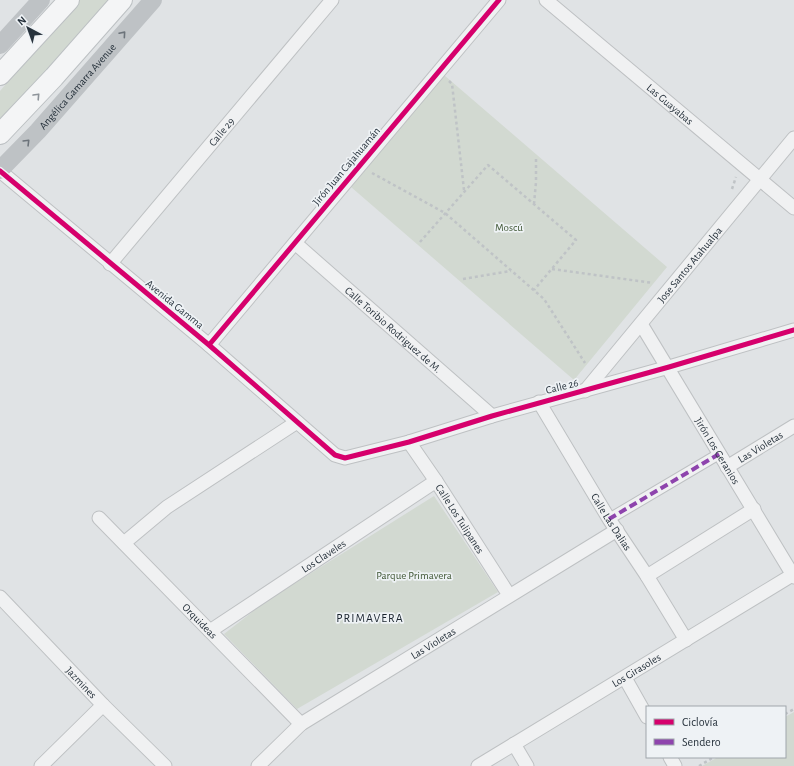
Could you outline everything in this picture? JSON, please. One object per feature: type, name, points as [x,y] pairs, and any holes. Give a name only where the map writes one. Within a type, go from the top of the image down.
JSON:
[{"type":"main road","points":[[0,45],[41,0]]},
{"type":"main road","points":[[0,76],[69,0]]},
{"type":"main road","points":[[0,134],[54,77],[122,0]]},
{"type":"main road","name":"Angélica Gamarra Avenue","points":[[0,171],[38,131],[153,0]]},
{"type":"street","name":"Calle 29","points":[[110,264],[332,0]]},
{"type":"street","name":"Jirón Juan Cajahuamán","points":[[209,345],[499,0]]},
{"type":"street","name":"Las Guayabas","points":[[546,0],[794,208]]},
{"type":"street","name":"Jose Santos Atahualpa","points":[[585,391],[641,324],[668,288],[794,138]]},
{"type":"street","name":"Avenida Gamma","points":[[0,171],[209,345],[335,455]]},
{"type":"street","name":"Calle Toribio Rodriguez de M.","points":[[295,243],[492,416]]},
{"type":"street","name":"Jirón Los Geranios","points":[[641,324],[794,575]]},
{"type":"street","name":"Calle 26","points":[[335,455],[346,458],[409,442],[539,402],[669,368],[794,330]]},
{"type":"street","name":"Calle Las Dalias","points":[[539,402],[609,519],[647,576],[686,640]]},
{"type":"street","points":[[124,543],[167,507],[297,422]]},
{"type":"street","name":"Las Violetas","points":[[727,467],[794,426]]},
{"type":"street","name":"Calle Los Tulipanes","points":[[409,442],[436,481],[509,595]]},
{"type":"street","name":"Las Violetas","points":[[609,519],[719,454]]},
{"type":"street","name":"Los Claveles","points":[[210,631],[436,481]]},
{"type":"street","points":[[647,576],[754,509]]},
{"type":"street","name":"Orquideas","points":[[99,518],[301,724]]},
{"type":"street","name":"Las Violetas","points":[[258,766],[301,724],[617,530]]},
{"type":"street","name":"Los Girasoles","points":[[478,766],[626,678],[794,575]]},
{"type":"street","name":"Jazmines","points":[[0,597],[103,705],[165,766]]},
{"type":"street","points":[[626,678],[646,715]]},
{"type":"street","points":[[41,766],[103,705]]},
{"type":"street","points":[[514,744],[527,766]]},
{"type":"path","points":[[444,77],[452,84],[464,191]]},
{"type":"path","points":[[534,204],[536,159]]},
{"type":"path","points":[[420,242],[444,213],[488,165],[576,240],[534,290]]},
{"type":"path","points":[[359,166],[444,213],[511,270],[544,299],[586,363]]},
{"type":"path","points":[[731,190],[738,170]]},
{"type":"path","points":[[551,269],[653,284]]},
{"type":"path","points":[[463,279],[511,270]]},
{"type":"path","points":[[699,766],[712,758]]},
{"type":"green space","points":[[77,0],[112,0],[0,120],[0,91]]},
{"type":"green space","name":"Moscú","points":[[444,75],[667,267],[574,380],[351,187]]},
{"type":"green space","name":"Parque Primavera","points":[[434,496],[498,592],[297,709],[224,634],[265,602]]},
{"type":"green space","points":[[794,712],[794,766],[702,766],[716,758],[786,758],[786,716]]},
{"type":"marked path","points":[[609,519],[719,454]]},
{"type":"cycle path","points":[[209,345],[499,0]]},
{"type":"cycle path","points":[[0,171],[209,345],[335,455],[345,458],[409,442],[492,416],[669,367],[794,330]]},
{"type":"district","name":"PRIMAVERA","points":[[370,618]]}]
